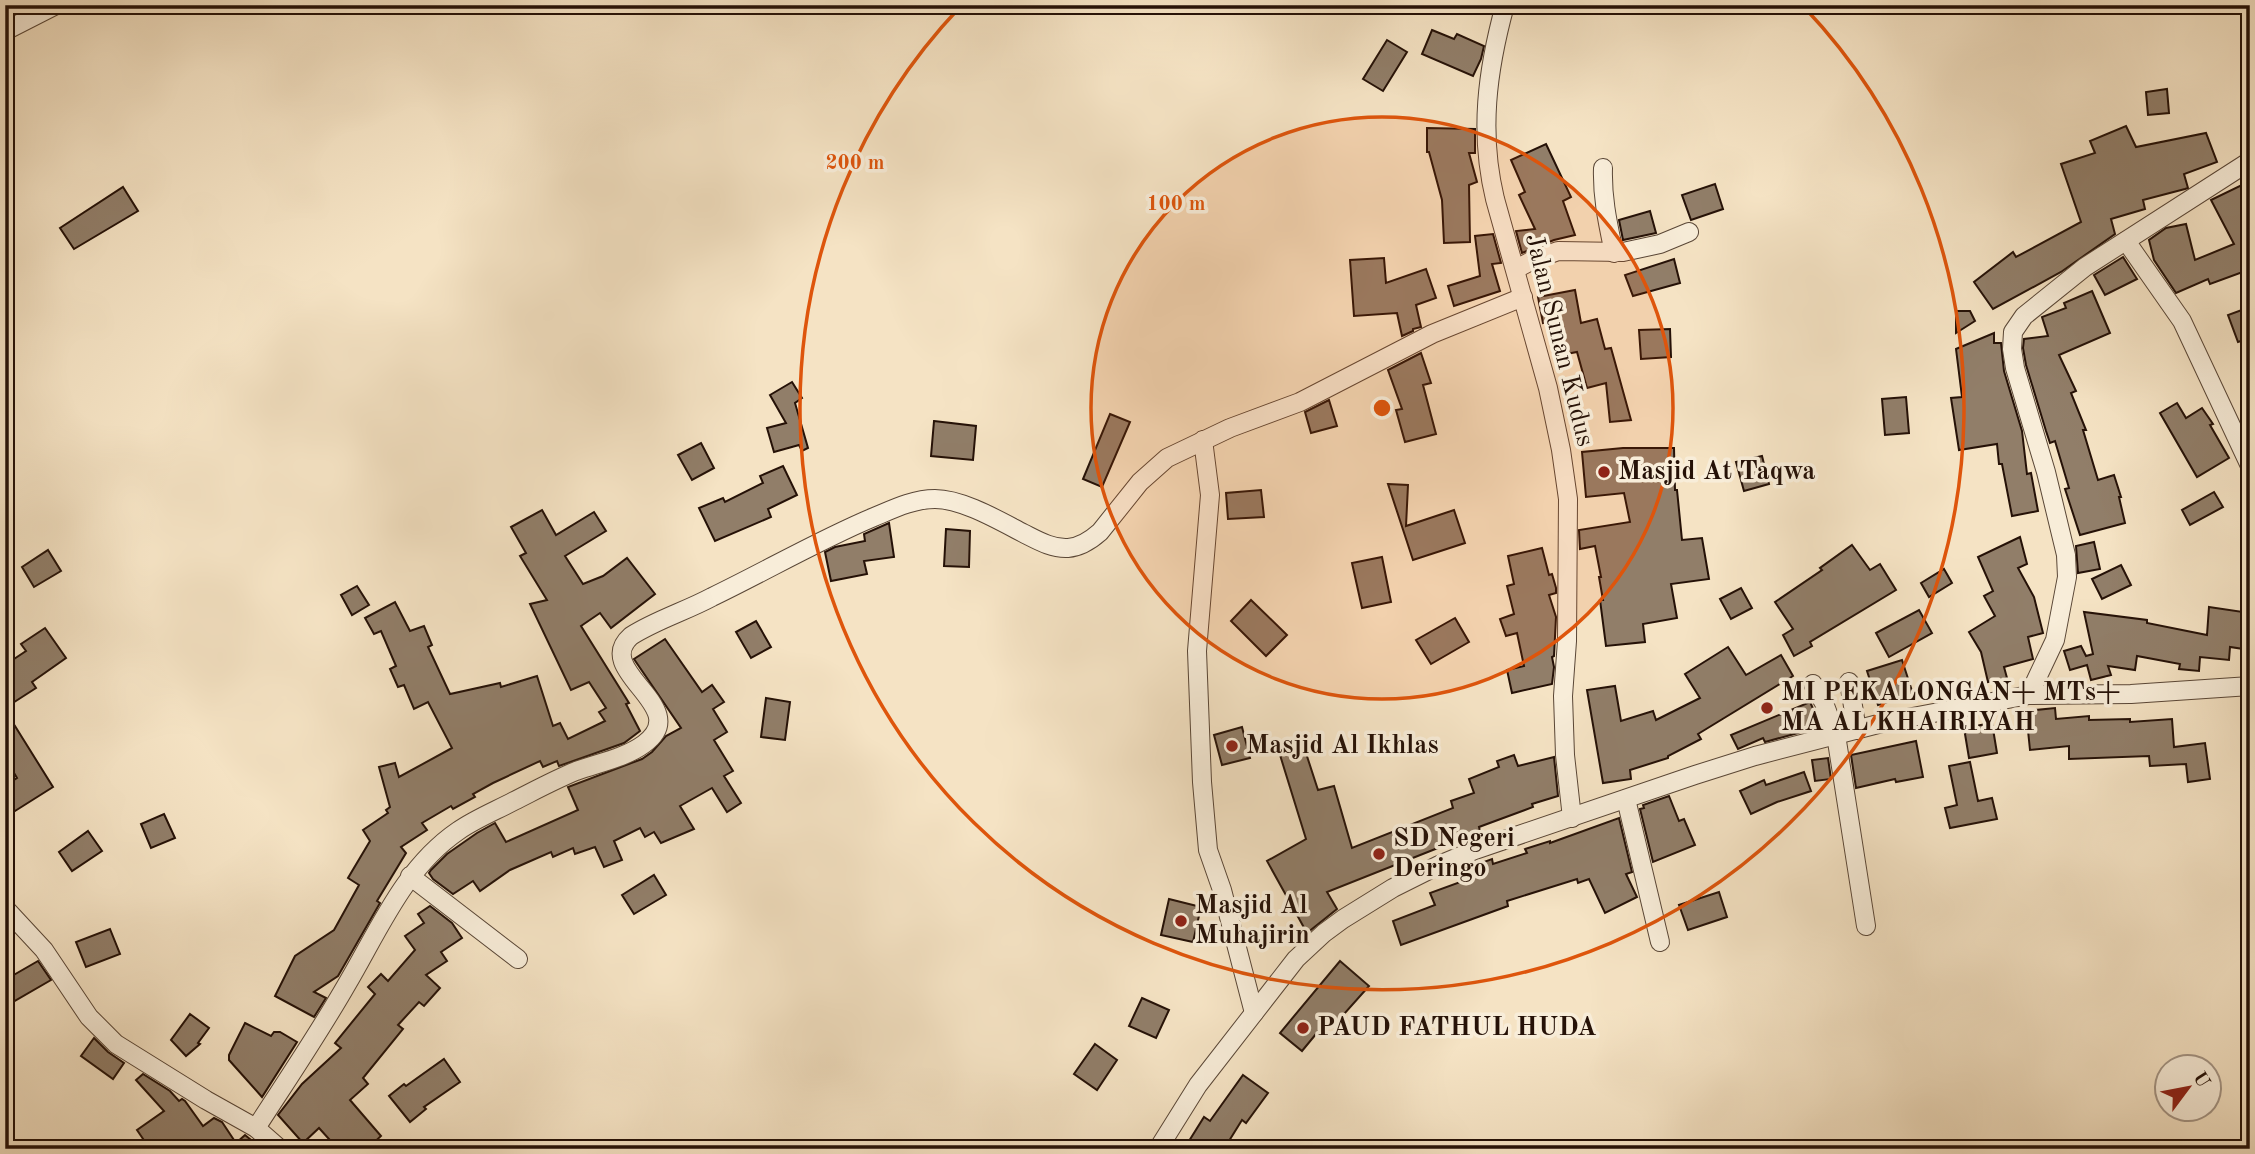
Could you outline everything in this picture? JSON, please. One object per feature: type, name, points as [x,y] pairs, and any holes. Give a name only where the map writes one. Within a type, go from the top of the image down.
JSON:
[{"type":"street","points":[[5,31],[56,5]]},
{"type":"street","name":"Jalan Sunan Kudus","points":[[1505,5],[1485,105],[1486,147],[1495,200],[1548,388],[1568,499],[1567,640],[1563,696],[1564,755],[1572,818]]},
{"type":"street","points":[[2029,695],[2054,640],[2067,576],[2066,555],[2046,472],[2015,368],[2011,340],[2018,323],[2085,267],[2250,161]]},
{"type":"street","points":[[1603,168],[1604,210],[1614,253]]},
{"type":"street","points":[[1516,269],[1558,251],[1614,253],[1660,244],[1689,232]]},
{"type":"street","points":[[2126,241],[2182,321],[2250,466]]},
{"type":"street","points":[[257,1128],[346,986],[410,876],[436,848],[457,831],[573,772],[633,750],[653,736],[658,713],[651,700],[628,674],[621,655],[624,643],[636,633],[849,527],[919,501],[952,501],[1049,545],[1062,548],[1077,546],[1093,538],[1132,491],[1167,458],[1230,428],[1300,402],[1432,334],[1523,297]]},
{"type":"street","points":[[1203,440],[1210,495],[1197,650],[1202,782],[1208,850],[1222,890],[1254,1013]]},
{"type":"street","points":[[1849,681],[1857,730]]},
{"type":"street","points":[[1813,684],[1828,712],[1836,735],[1866,926]]},
{"type":"street","points":[[1157,1149],[1198,1086],[1303,952],[1325,933],[1372,901],[1439,865],[1755,756],[1857,730],[2029,695],[2131,694],[2250,686]]},
{"type":"street","points":[[1626,799],[1660,942]]},
{"type":"street","points":[[410,876],[518,959]]},
{"type":"street","points":[[5,908],[44,950],[89,1017],[116,1044],[257,1128],[279,1149]]},
{"type":"building","points":[[1432,30],[1454,39],[1457,34],[1484,46],[1473,76],[1422,54]]},
{"type":"building","points":[[1387,40],[1407,52],[1383,91],[1363,79]]},
{"type":"building","points":[[2167,89],[2169,113],[2148,115],[2146,92]]},
{"type":"building","points":[[2126,126],[2136,147],[2206,133],[2217,162],[2184,174],[2188,188],[2143,200],[2145,209],[2111,219],[2115,234],[2061,272],[1993,309],[1974,282],[2013,252],[2016,257],[2081,222],[2061,164],[2095,153],[2090,141]]},
{"type":"building","points":[[1427,128],[1475,129],[1475,153],[1469,153],[1477,182],[1469,185],[1470,242],[1444,243],[1442,200],[1427,152]]},
{"type":"building","points":[[1546,144],[1571,197],[1563,201],[1575,235],[1522,253],[1516,231],[1535,229],[1519,195],[1525,192],[1511,160]]},
{"type":"building","points":[[2250,181],[2250,274],[2248,270],[2210,284],[2208,279],[2176,293],[2154,260],[2149,240],[2166,228],[2186,224],[2195,260],[2234,244],[2211,200]]},
{"type":"building","points":[[1715,184],[1723,209],[1691,220],[1682,195]]},
{"type":"building","points":[[123,187],[138,211],[74,249],[60,228]]},
{"type":"building","points":[[1650,211],[1656,233],[1623,240],[1619,220]]},
{"type":"building","points":[[1493,234],[1501,263],[1492,264],[1500,291],[1454,306],[1448,286],[1480,276],[1475,236]]},
{"type":"building","points":[[2123,257],[2137,279],[2105,295],[2094,275]]},
{"type":"building","points":[[1384,258],[1386,283],[1426,269],[1436,298],[1416,305],[1421,327],[1402,336],[1397,313],[1354,316],[1350,260]]},
{"type":"building","points":[[1674,259],[1680,283],[1633,296],[1625,275]]},
{"type":"building","points":[[1575,290],[1581,323],[1597,319],[1605,349],[1611,348],[1631,420],[1610,422],[1606,383],[1587,388],[1577,352],[1566,354],[1559,320],[1543,323],[1538,297]]},
{"type":"building","points":[[2092,291],[2110,333],[2059,355],[2076,391],[2071,393],[2086,430],[2083,430],[2098,480],[2114,475],[2125,523],[2080,535],[2065,489],[2069,488],[2055,441],[2050,443],[2023,348],[2024,339],[2048,336],[2042,317],[2066,308],[2064,303]]},
{"type":"building","points":[[2250,307],[2250,338],[2238,342],[2228,315]]},
{"type":"building","points":[[1956,311],[1970,311],[1975,321],[1956,333]]},
{"type":"building","points":[[1670,329],[1671,357],[1641,359],[1639,330]]},
{"type":"building","points":[[1994,333],[1994,343],[2001,343],[2004,371],[2022,431],[2027,474],[2031,473],[2038,511],[2012,516],[2002,464],[1999,464],[1997,444],[1959,450],[1951,398],[1962,397],[1956,349]]},
{"type":"building","points":[[1421,353],[1431,383],[1423,385],[1436,434],[1405,442],[1396,410],[1402,409],[1388,370]]},
{"type":"building","points":[[792,382],[802,398],[795,403],[808,448],[802,451],[799,445],[774,452],[767,428],[786,423],[770,395]]},
{"type":"building","points":[[1906,397],[1909,433],[1885,435],[1882,399]]},
{"type":"building","points":[[1329,400],[1337,426],[1311,433],[1305,412]]},
{"type":"building","points":[[2177,403],[2186,418],[2202,408],[2229,458],[2197,477],[2160,413]]},
{"type":"building","points":[[1110,414],[1130,422],[1102,487],[1083,479]]},
{"type":"building","points":[[934,421],[976,426],[973,460],[931,456]]},
{"type":"building","points":[[701,443],[714,468],[692,480],[678,455]]},
{"type":"building","points":[[1623,448],[1674,448],[1675,490],[1682,540],[1702,538],[1709,579],[1671,584],[1677,618],[1643,624],[1645,642],[1606,646],[1600,600],[1603,600],[1601,577],[1595,546],[1580,549],[1579,530],[1630,522],[1624,493],[1586,497],[1582,452]]},
{"type":"building","points":[[1762,456],[1769,484],[1744,491],[1736,462]]},
{"type":"building","points":[[783,466],[797,495],[768,509],[771,517],[715,541],[699,508],[723,498],[725,502],[763,483],[760,476]]},
{"type":"building","points":[[1388,484],[1408,485],[1406,526],[1454,510],[1465,543],[1413,560]]},
{"type":"building","points":[[1261,490],[1264,517],[1228,519],[1226,493]]},
{"type":"building","points":[[2214,492],[2223,507],[2190,525],[2182,510]]},
{"type":"building","points":[[542,510],[556,535],[594,512],[606,531],[565,556],[583,584],[603,576],[627,558],[655,594],[611,628],[600,613],[581,626],[629,703],[626,704],[640,731],[624,743],[559,766],[557,761],[543,767],[540,761],[493,783],[473,794],[475,797],[453,809],[451,806],[422,823],[427,830],[401,847],[406,853],[377,901],[380,903],[338,976],[314,992],[326,998],[314,1017],[275,996],[295,956],[334,930],[359,885],[348,878],[370,841],[363,830],[388,813],[386,810],[390,807],[379,767],[395,763],[399,777],[452,748],[428,702],[414,709],[404,685],[398,687],[390,669],[396,666],[381,631],[374,634],[365,618],[395,602],[410,631],[424,626],[432,645],[428,647],[450,694],[500,683],[501,687],[537,676],[553,726],[560,723],[568,739],[605,721],[599,712],[606,708],[589,682],[571,690],[530,604],[547,600],[520,556],[526,553],[511,527]]},
{"type":"building","points":[[889,523],[894,557],[864,561],[867,574],[831,581],[825,552],[835,547],[865,541],[864,534]]},
{"type":"building","points":[[946,529],[970,531],[969,567],[944,566]]},
{"type":"building","points":[[2020,537],[2027,564],[2018,568],[2034,597],[2043,633],[2028,637],[2033,659],[2004,667],[2007,678],[1988,682],[1981,652],[1969,632],[1995,616],[1984,596],[1993,591],[1978,557]]},
{"type":"building","points":[[2094,542],[2100,569],[2078,573],[2076,546]]},
{"type":"building","points":[[1852,545],[1870,570],[1880,564],[1896,590],[1810,642],[1812,646],[1794,656],[1783,635],[1793,629],[1775,602],[1822,570],[1820,568]]},
{"type":"building","points":[[1542,548],[1549,575],[1552,574],[1556,588],[1556,593],[1549,595],[1556,617],[1552,684],[1512,693],[1507,670],[1524,666],[1517,633],[1506,636],[1500,619],[1514,614],[1507,586],[1514,584],[1508,556]]},
{"type":"building","points":[[48,550],[61,571],[34,587],[22,567]]},
{"type":"building","points":[[1382,557],[1391,602],[1362,608],[1352,563]]},
{"type":"building","points":[[2121,565],[2131,585],[2102,599],[2092,579]]},
{"type":"building","points":[[1944,569],[1952,583],[1929,597],[1921,583]]},
{"type":"building","points":[[357,586],[369,605],[352,615],[341,595]]},
{"type":"building","points":[[1741,588],[1752,608],[1731,619],[1720,599]]},
{"type":"building","points":[[1251,600],[1287,635],[1266,656],[1231,621]]},
{"type":"building","points":[[2209,607],[2250,613],[2250,650],[2230,647],[2229,660],[2200,657],[2199,671],[2179,669],[2180,664],[2137,656],[2135,670],[2108,666],[2111,675],[2091,680],[2087,665],[2070,670],[2064,651],[2081,646],[2086,656],[2093,654],[2084,612],[2147,620],[2147,623],[2207,635]]},
{"type":"building","points":[[1919,610],[1932,633],[1889,657],[1876,633]]},
{"type":"building","points":[[1455,618],[1469,642],[1431,664],[1416,640]]},
{"type":"building","points":[[756,621],[771,647],[751,658],[736,632]]},
{"type":"building","points":[[45,628],[66,658],[32,682],[36,688],[5,708],[5,665],[26,651],[21,644]]},
{"type":"building","points":[[665,639],[702,692],[712,685],[724,702],[713,709],[727,732],[714,740],[733,771],[724,776],[741,803],[727,812],[712,788],[680,806],[694,829],[661,843],[654,832],[645,837],[640,828],[614,841],[622,860],[604,867],[595,847],[575,854],[573,848],[553,857],[551,852],[510,870],[480,891],[473,881],[453,894],[433,879],[429,873],[447,854],[495,823],[506,842],[578,810],[568,787],[642,759],[666,736],[681,728],[634,659]]},
{"type":"building","points":[[1728,647],[1746,675],[1781,655],[1793,676],[1698,734],[1701,739],[1668,758],[1630,770],[1631,779],[1603,783],[1587,690],[1615,686],[1621,721],[1653,711],[1656,720],[1700,698],[1685,674]]},
{"type":"building","points":[[1902,660],[1913,694],[1878,705],[1867,671]]},
{"type":"building","points":[[766,698],[790,702],[785,740],[761,737]]},
{"type":"building","points":[[1810,702],[1820,724],[1765,742],[1763,738],[1738,749],[1731,735]]},
{"type":"building","points":[[2055,708],[2056,719],[2089,716],[2089,720],[2130,719],[2130,722],[2172,719],[2174,747],[2205,743],[2210,779],[2188,782],[2186,764],[2150,766],[2149,756],[2069,759],[2069,746],[2030,750],[2026,711]]},
{"type":"building","points":[[5,710],[53,787],[15,811],[5,797],[5,786],[17,778],[5,758]]},
{"type":"building","points":[[1992,723],[1997,753],[1969,758],[1964,728]]},
{"type":"building","name":"Masjid Al Ikhlas","points":[[1242,727],[1250,758],[1222,765],[1214,735]]},
{"type":"building","points":[[1916,741],[1923,777],[1896,782],[1895,779],[1856,788],[1851,755]]},
{"type":"building","points":[[1304,747],[1318,790],[1334,786],[1352,848],[1453,808],[1451,801],[1474,793],[1469,779],[1499,767],[1497,761],[1514,755],[1518,766],[1554,757],[1558,796],[1532,804],[1533,807],[1479,827],[1480,831],[1327,892],[1337,909],[1307,933],[1267,861],[1306,839],[1280,755]]},
{"type":"building","points":[[1828,758],[1831,779],[1815,781],[1812,760]]},
{"type":"building","points":[[1970,762],[1978,801],[1992,798],[1997,819],[1950,828],[1945,808],[1957,805],[1949,766]]},
{"type":"building","points":[[1804,772],[1811,791],[1751,814],[1740,791],[1764,780],[1766,785]]},
{"type":"building","points":[[1669,796],[1679,821],[1684,819],[1695,845],[1653,862],[1640,809],[1644,808],[1643,805]]},
{"type":"building","points":[[164,814],[175,838],[151,848],[141,824]]},
{"type":"building","points":[[1619,818],[1632,872],[1626,874],[1637,897],[1605,913],[1589,879],[1578,883],[1577,879],[1507,901],[1508,906],[1401,945],[1393,921],[1435,905],[1430,893],[1466,880],[1462,870],[1492,859],[1493,864],[1527,853],[1525,849],[1550,843]]},
{"type":"building","points":[[88,831],[102,851],[72,871],[59,852]]},
{"type":"building","points":[[654,875],[666,895],[634,914],[622,895]]},
{"type":"building","points":[[1719,892],[1727,917],[1688,930],[1679,905]]},
{"type":"building","name":"Masjid Al Muhajirin","points":[[1169,899],[1201,907],[1193,942],[1161,935]]},
{"type":"building","points":[[430,906],[452,923],[462,938],[441,952],[447,961],[426,975],[440,988],[424,1006],[419,1002],[398,1025],[403,1029],[363,1078],[368,1084],[350,1100],[381,1136],[367,1149],[338,1149],[319,1128],[303,1143],[278,1115],[302,1084],[341,1048],[335,1043],[375,994],[368,987],[381,974],[388,981],[415,950],[405,936],[424,923],[418,914]]},
{"type":"building","points":[[110,929],[120,954],[86,967],[76,942]]},
{"type":"building","points":[[38,961],[51,980],[11,1003],[5,992],[5,980]]},
{"type":"building","points":[[1340,961],[1369,986],[1336,1023],[1330,1017],[1302,1051],[1280,1033]]},
{"type":"building","points":[[1142,998],[1169,1010],[1156,1038],[1129,1026]]},
{"type":"building","points":[[190,1014],[209,1028],[198,1043],[200,1044],[186,1056],[171,1040]]},
{"type":"building","points":[[245,1023],[271,1036],[274,1032],[280,1032],[297,1042],[262,1097],[229,1060]]},
{"type":"building","points":[[94,1038],[124,1063],[113,1079],[81,1056]]},
{"type":"building","points":[[1095,1044],[1117,1060],[1097,1090],[1074,1074]]},
{"type":"building","points":[[444,1059],[460,1082],[424,1107],[426,1109],[410,1122],[389,1096]]},
{"type":"building","points":[[143,1074],[170,1091],[179,1101],[185,1101],[203,1126],[214,1118],[222,1122],[236,1143],[245,1135],[262,1149],[150,1149],[137,1130],[164,1111],[136,1080]]},
{"type":"building","points":[[1243,1075],[1268,1093],[1246,1123],[1242,1120],[1224,1149],[1184,1149],[1204,1117],[1210,1121]]},
{"type":"place","name":"Masjid At Taqwa","points":[[1604,472]]},
{"type":"place","name":"MI PEKALONGAN+ MTs+ MA AL KHAIRIYAH","points":[[1767,708]]},
{"type":"place","name":"Masjid Al Ikhlas","points":[[1232,746]]},
{"type":"place","name":"SD Negeri Deringo","points":[[1379,854]]},
{"type":"place","name":"Masjid Al Muhajirin","points":[[1181,921]]},
{"type":"place","name":"PAUD FATHUL HUDA","points":[[1303,1028]]}]
